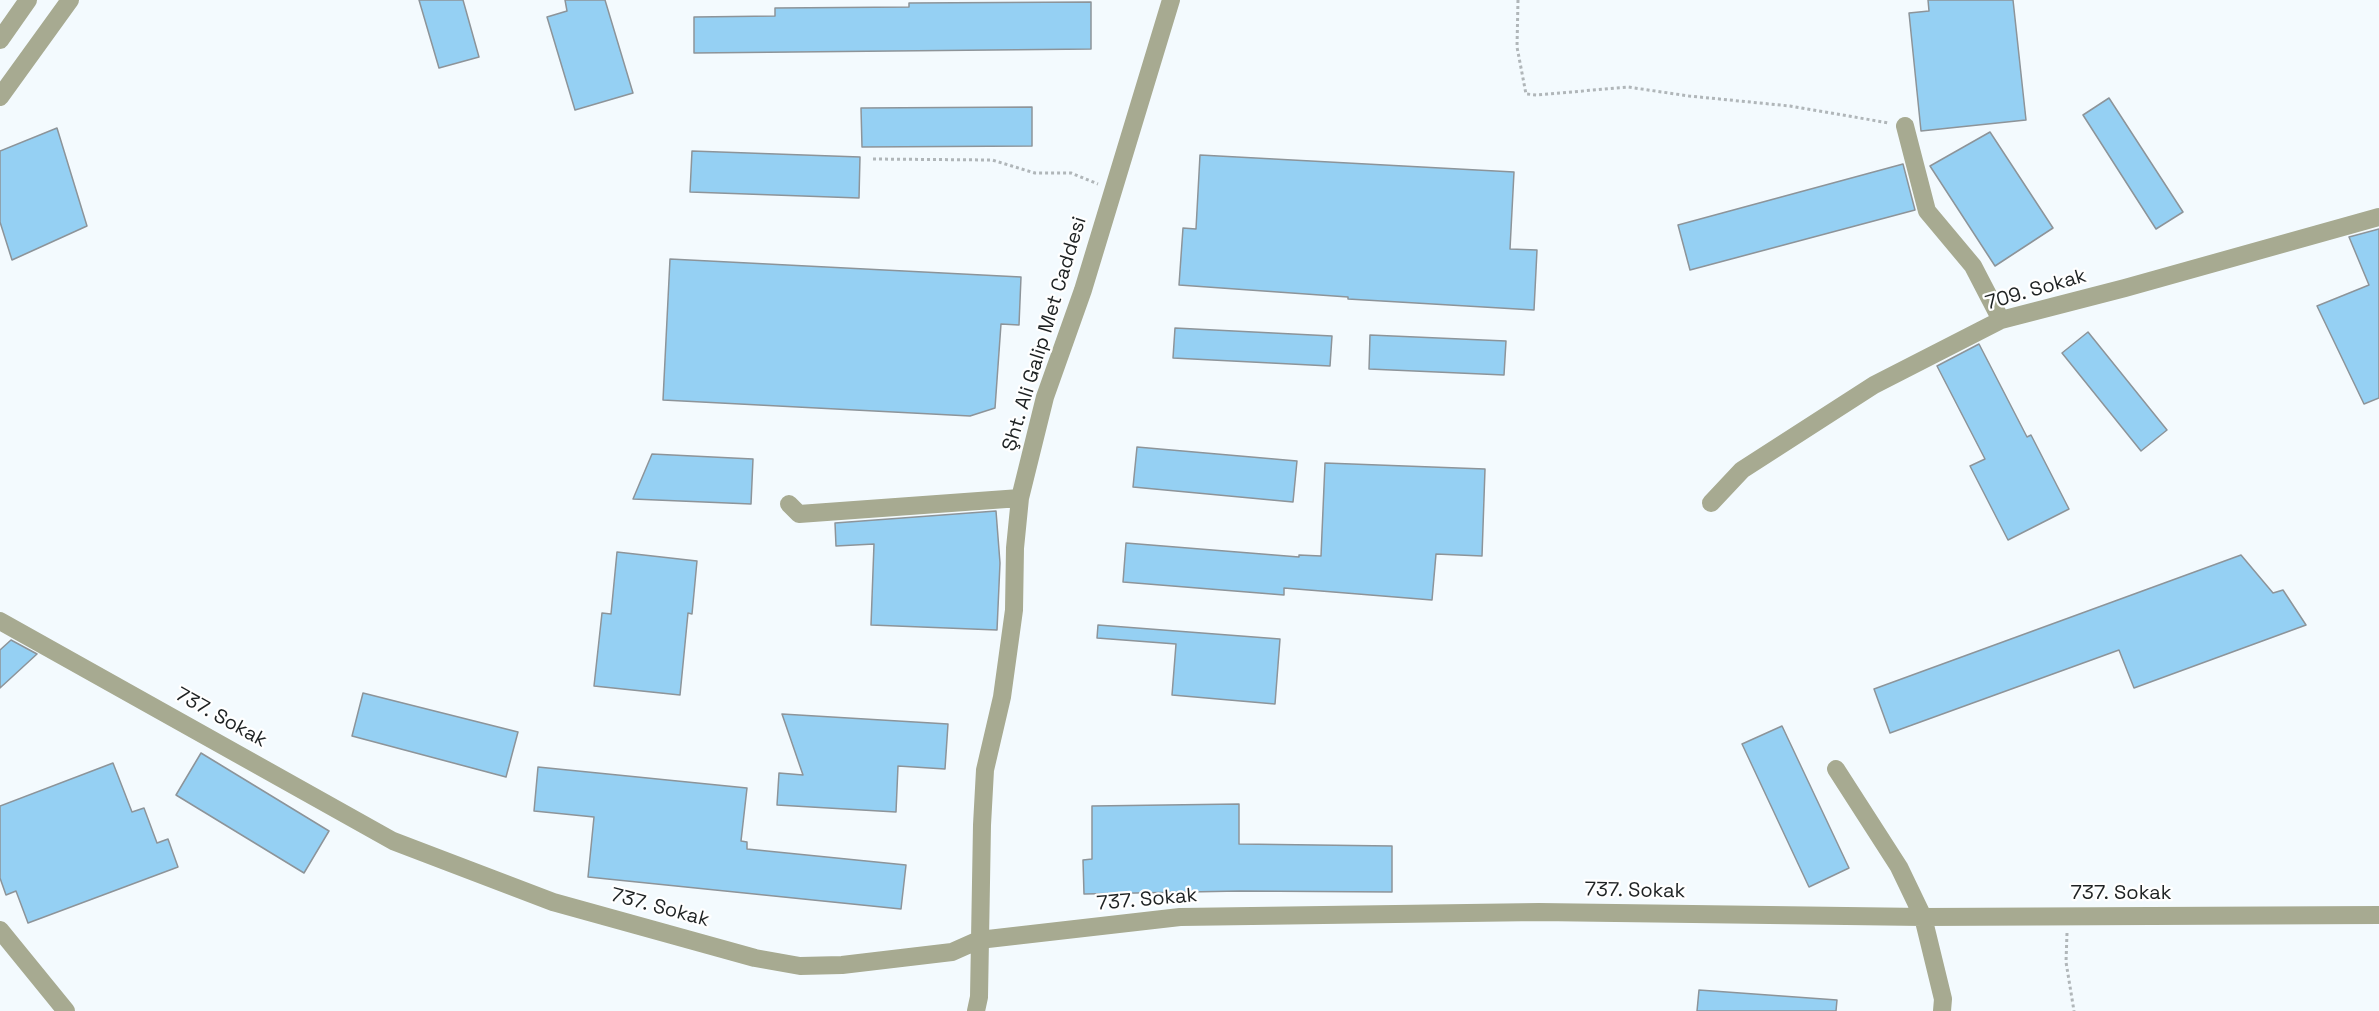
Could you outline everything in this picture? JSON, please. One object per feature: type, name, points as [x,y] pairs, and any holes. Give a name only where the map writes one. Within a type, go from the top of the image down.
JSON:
[{"type":"street","points":[[0,40],[8,20],[28,0]]},
{"type":"street","points":[[0,97],[70,0]]},
{"type":"street","name":"Şht. Ali Galip Met Caddesi","points":[[976,1011],[979,997],[985,770],[1002,697],[1014,610],[1015,548],[1020,498],[1045,397],[1083,290],[1171,0]]},
{"type":"street","points":[[1905,126],[1927,211],[1973,266],[2001,320]]},
{"type":"street","name":"709. Sokak","points":[[1711,503],[1742,470],[1874,386],[2001,320],[2379,217]]},
{"type":"street","points":[[789,504],[799,514],[1020,498]]},
{"type":"street","name":"737. Sokak","points":[[0,621],[393,841],[553,902],[755,958],[800,966],[842,965],[952,952],[979,940],[1180,917],[1539,912],[1923,917],[2379,915]]},
{"type":"street","points":[[1836,769],[1899,867],[1923,917],[1943,999],[1942,1011]]},
{"type":"street","points":[[0,930],[66,1011]]},
{"type":"path","points":[[1518,0],[1517,47],[1526,93],[1537,95],[1628,87],[1689,96],[1790,105],[1905,126]]},
{"type":"path","points":[[873,159],[992,160],[1035,173],[1071,173],[1113,190]]},
{"type":"path","points":[[2067,916],[2066,962],[2074,1011]]},
{"type":"building","points":[[419,0],[463,0],[479,57],[439,68]]},
{"type":"building","points":[[565,0],[605,0],[633,93],[575,110],[547,17],[567,11]]},
{"type":"building","points":[[1928,0],[2013,0],[2026,120],[1921,131],[1909,13],[1929,11]]},
{"type":"building","points":[[1091,2],[1091,49],[694,53],[694,17],[775,16],[775,8],[909,7],[909,3]]},
{"type":"building","points":[[2109,98],[2183,212],[2156,229],[2083,115]]},
{"type":"building","points":[[1032,107],[1032,146],[862,147],[861,108]]},
{"type":"building","points":[[57,128],[87,226],[12,260],[0,222],[0,151]]},
{"type":"building","points":[[1990,132],[2053,228],[1995,266],[1930,166]]},
{"type":"building","points":[[692,151],[860,157],[859,198],[690,192]]},
{"type":"building","points":[[1200,155],[1514,172],[1510,249],[1537,250],[1534,310],[1348,299],[1348,297],[1179,285],[1183,228],[1196,229]]},
{"type":"building","points":[[1903,164],[1915,210],[1690,270],[1678,225]]},
{"type":"building","points":[[2379,229],[2379,398],[2364,404],[2317,306],[2369,285],[2349,237]]},
{"type":"building","points":[[670,259],[1021,277],[1019,325],[1001,324],[995,408],[970,416],[663,400]]},
{"type":"building","points":[[1175,328],[1332,336],[1330,366],[1173,358]]},
{"type":"building","points":[[2088,332],[2167,430],[2141,451],[2062,353]]},
{"type":"building","points":[[1370,335],[1506,341],[1504,375],[1369,369]]},
{"type":"building","points":[[1979,344],[2027,437],[2031,435],[2069,509],[2008,540],[1970,466],[1985,459],[1937,366]]},
{"type":"building","points":[[1137,447],[1297,461],[1293,502],[1133,487]]},
{"type":"building","points":[[652,454],[753,459],[751,504],[633,499]]},
{"type":"building","points":[[1325,463],[1485,469],[1482,556],[1436,554],[1432,600],[1284,588],[1284,595],[1123,582],[1126,543],[1299,557],[1299,555],[1321,556]]},
{"type":"building","points":[[996,511],[1000,563],[997,630],[871,625],[874,544],[836,546],[835,523]]},
{"type":"building","points":[[617,552],[697,561],[692,614],[688,613],[680,695],[594,686],[602,613],[611,614]]},
{"type":"building","points":[[2241,555],[2273,593],[2283,590],[2306,625],[2134,688],[2119,650],[1890,733],[1874,689]]},
{"type":"building","points":[[1098,625],[1280,639],[1275,704],[1172,695],[1176,644],[1097,638]]},
{"type":"building","points":[[11,640],[37,654],[0,688],[0,650]]},
{"type":"building","points":[[363,693],[518,732],[506,777],[352,736]]},
{"type":"building","points":[[782,714],[948,724],[945,769],[898,766],[896,812],[777,805],[779,773],[803,775]]},
{"type":"building","points":[[1782,726],[1849,868],[1809,887],[1742,744]]},
{"type":"building","points":[[201,753],[329,831],[304,873],[176,795]]},
{"type":"building","points":[[113,763],[132,812],[144,808],[157,843],[168,839],[178,867],[28,923],[16,891],[6,895],[0,878],[0,806]]},
{"type":"building","points":[[538,767],[747,788],[741,841],[747,842],[747,849],[906,865],[901,909],[588,877],[594,817],[534,811]]},
{"type":"building","points":[[1239,804],[1239,844],[1392,846],[1392,892],[1240,891],[1084,894],[1083,860],[1092,859],[1092,806]]},
{"type":"building","points":[[1699,990],[1837,1000],[1836,1011],[1697,1011]]}]
